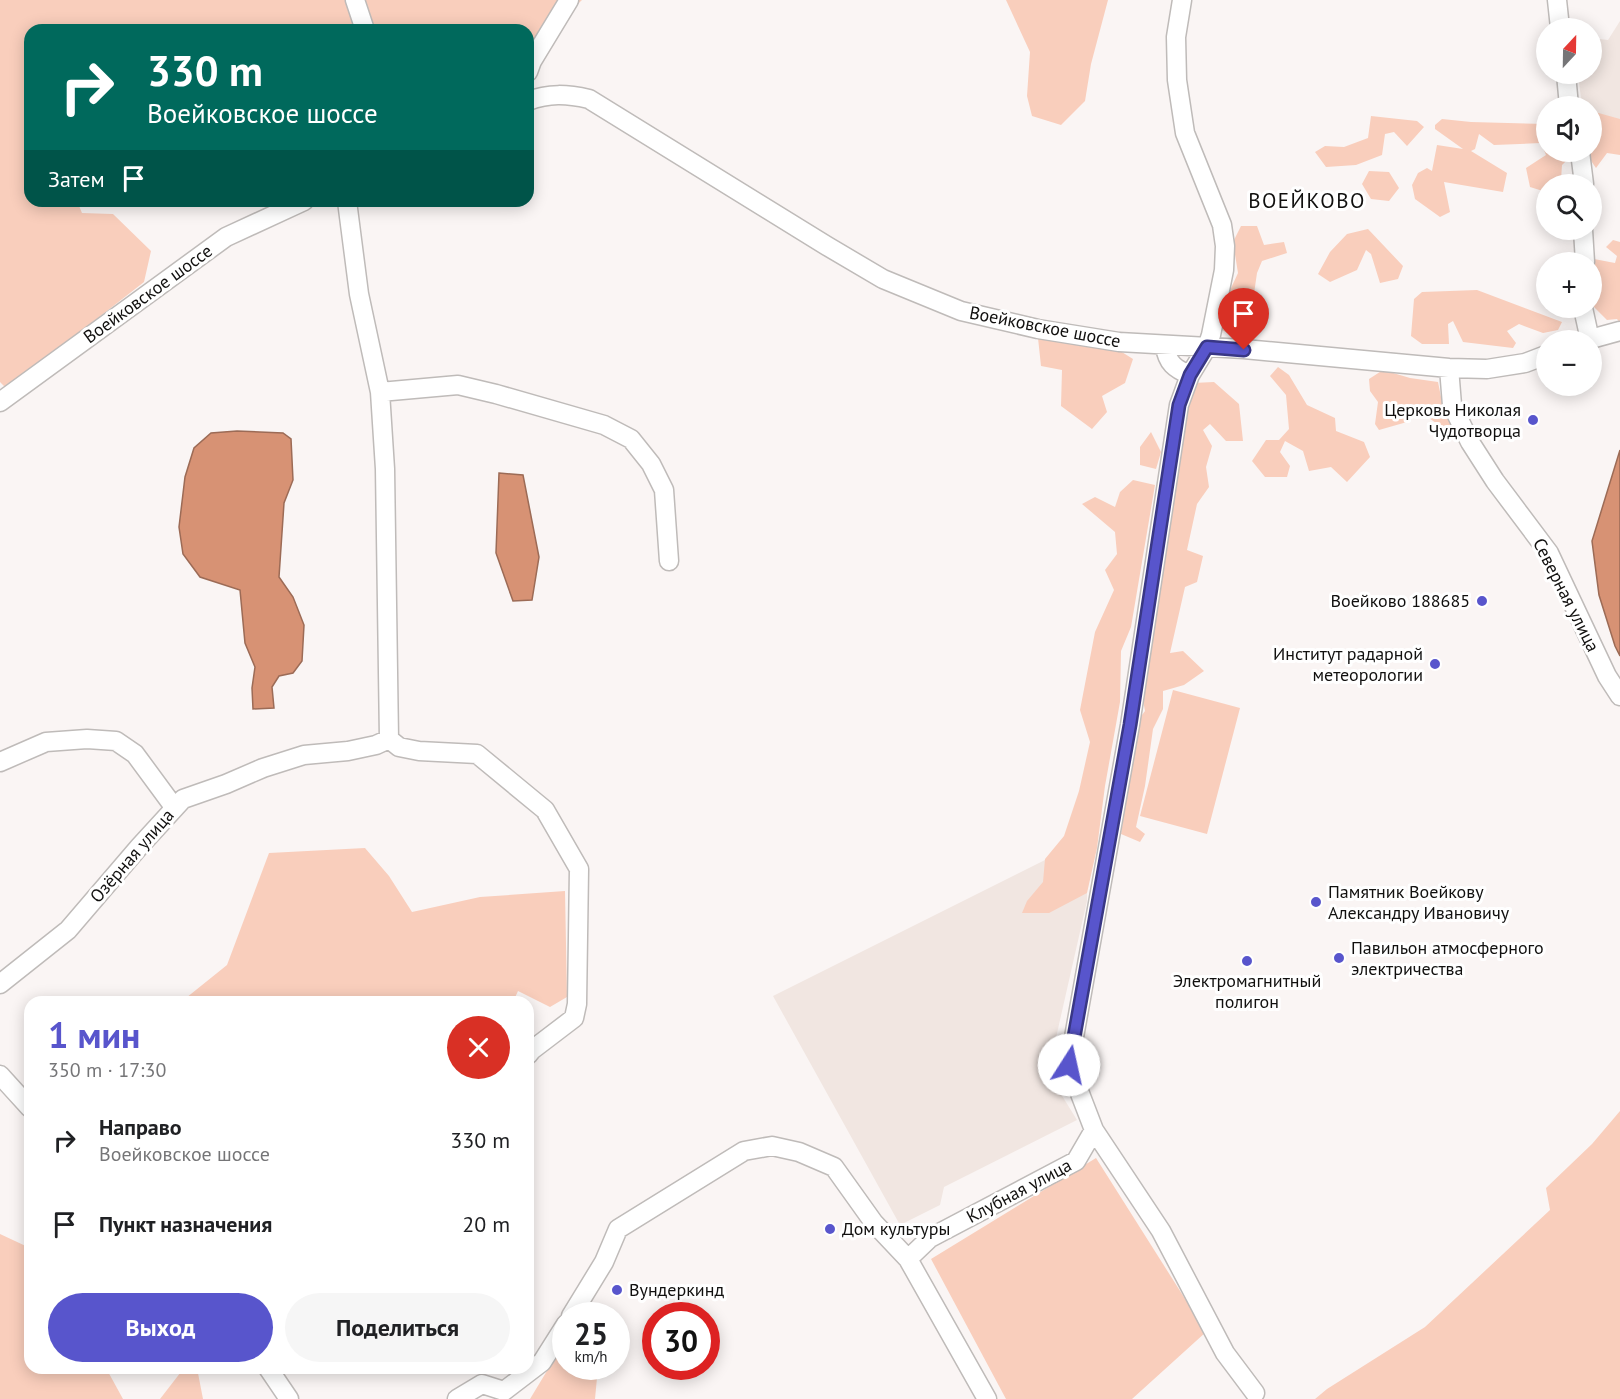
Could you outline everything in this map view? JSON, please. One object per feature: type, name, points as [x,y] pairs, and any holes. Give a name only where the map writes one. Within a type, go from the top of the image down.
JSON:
[{"type":"street","points":[[355,0],[363,24]]},
{"type":"street","points":[[534,58],[569,0]]},
{"type":"street","points":[[1182,0],[1176,37],[1177,80],[1185,133],[1222,225],[1225,246],[1224,270],[1207,347],[1190,375],[1179,405],[1130,725],[1069,1065],[1094,1130],[1161,1231],[1225,1353],[1255,1393]]},
{"type":"street","points":[[1557,0],[1559,18]]},
{"type":"street","name":"Воейковское шоссе","points":[[534,99],[565,94],[589,99],[873,273],[961,311],[1038,329],[1119,342],[1165,346],[1207,347],[1449,368],[1487,369],[1525,363],[1536,359]]},
{"type":"street","name":"Воейковское шоссе","points":[[0,402],[226,237],[291,207]]},
{"type":"street","points":[[348,207],[359,294],[380,392],[385,480],[389,740],[399,747],[419,751],[477,754],[545,810],[579,868],[577,1004],[574,1018],[534,1048]]},
{"type":"street","points":[[1602,336],[1620,331]]},
{"type":"street","points":[[1165,346],[1167,358],[1177,370],[1190,375]]},
{"type":"street","name":"Северная улица","points":[[1449,368],[1452,405],[1470,442],[1495,481],[1549,553],[1607,676],[1620,696]]},
{"type":"street","points":[[380,392],[458,385],[496,393],[604,425],[631,439],[651,464],[664,490],[669,561]]},
{"type":"street","name":"Озёрная улица","points":[[0,984],[68,930],[183,799],[304,755],[348,751],[389,740]]},
{"type":"street","points":[[0,762],[46,742],[116,741],[135,754],[174,807]]},
{"type":"street","points":[[0,1075],[24,1101]]},
{"type":"street","name":"Клубная улица","points":[[908,1259],[930,1238],[1076,1161],[1094,1130]]},
{"type":"street","points":[[580,1302],[604,1262],[618,1229],[744,1151],[772,1146],[799,1152],[834,1167],[874,1223],[908,1259],[987,1399]]},
{"type":"street","points":[[534,1368],[542,1362],[552,1346]]},
{"type":"street","points":[[272,1374],[289,1399]]},
{"type":"street","points":[[457,1399],[482,1384],[504,1391],[526,1374]]},
{"type":"shaded area","points":[[0,0],[582,0],[534,45],[534,24],[24,24],[24,207],[80,207],[82,213],[113,214],[151,251],[144,282],[7,389],[0,382]]},
{"type":"shaded area","points":[[1006,0],[1108,0],[1091,64],[1085,101],[1061,125],[1032,116],[1027,96],[1030,52]]},
{"type":"shaded area","points":[[1620,21],[1620,150],[1602,147],[1602,96],[1581,96],[1579,84],[1602,84],[1602,39],[1608,40]]},
{"type":"shaded area","points":[[1602,114],[1620,119],[1620,155],[1607,153],[1602,160]]},
{"type":"shaded area","points":[[1371,116],[1417,121],[1424,127],[1407,146],[1394,132],[1385,134],[1382,155],[1356,165],[1326,167],[1315,152],[1325,146],[1344,147],[1368,138]]},
{"type":"shaded area","points":[[1442,119],[1536,124],[1536,143],[1494,145],[1479,134],[1475,149],[1471,151],[1507,173],[1503,192],[1444,182],[1450,212],[1440,217],[1415,199],[1412,185],[1418,173],[1427,168],[1432,171],[1437,145],[1463,149],[1435,129],[1435,125]]},
{"type":"shaded area","points":[[1536,162],[1565,162],[1562,165],[1561,174],[1536,174],[1536,189],[1530,187],[1526,168]]},
{"type":"shaded area","points":[[1592,162],[1600,162],[1596,168]]},
{"type":"shaded area","points":[[1369,171],[1389,172],[1399,188],[1389,201],[1371,199],[1362,184]]},
{"type":"shaded area","points":[[1241,226],[1257,226],[1264,245],[1284,242],[1287,253],[1262,261],[1257,273],[1248,335],[1232,335],[1222,330],[1220,312],[1238,273],[1233,242]]},
{"type":"shaded area","points":[[1368,229],[1403,266],[1398,279],[1380,283],[1371,254],[1366,250],[1357,270],[1330,282],[1318,274],[1330,252],[1347,234]]},
{"type":"shaded area","points":[[1613,240],[1620,242],[1620,323],[1617,319],[1607,320],[1602,315],[1602,261],[1615,263],[1617,256],[1606,247]]},
{"type":"shaded area","points":[[1477,290],[1536,312],[1536,318],[1551,318],[1562,322],[1558,330],[1536,330],[1519,324],[1507,331],[1516,343],[1513,348],[1463,342],[1453,321],[1448,324],[1449,344],[1422,344],[1411,336],[1414,299],[1422,292]]},
{"type":"shaded area","points":[[1038,338],[1109,344],[1133,359],[1125,383],[1102,396],[1107,412],[1092,429],[1061,406],[1062,370],[1041,366]]},
{"type":"shaded area","points":[[1278,367],[1289,375],[1307,405],[1335,418],[1336,431],[1364,442],[1370,457],[1347,482],[1331,467],[1309,471],[1303,451],[1285,441],[1280,452],[1290,466],[1287,477],[1265,477],[1252,461],[1266,440],[1279,440],[1289,429],[1286,395],[1270,376]]},
{"type":"shaded area","points":[[1383,370],[1410,378],[1438,382],[1443,407],[1453,427],[1446,430],[1416,409],[1407,422],[1379,430],[1375,424],[1378,402],[1370,391],[1369,379]]},
{"type":"shaded area","points":[[1214,382],[1239,404],[1243,441],[1226,441],[1210,424],[1203,430],[1212,446],[1206,467],[1209,487],[1197,504],[1187,550],[1203,556],[1197,582],[1185,587],[1170,653],[1183,651],[1204,671],[1184,685],[1163,691],[1163,709],[1153,729],[1145,786],[1136,827],[1145,834],[1140,842],[1121,834],[1126,802],[1123,786],[1136,723],[1145,711],[1141,689],[1168,501],[1193,383]]},
{"type":"shaded area","points":[[237,431],[283,433],[291,439],[293,480],[284,503],[279,577],[293,597],[304,625],[302,661],[293,673],[279,676],[272,687],[274,708],[253,709],[252,688],[255,667],[245,643],[240,590],[200,577],[183,554],[179,527],[185,477],[194,448],[211,433]]},
{"type":"shaded area","points":[[1151,432],[1161,452],[1156,469],[1140,465],[1140,447]]},
{"type":"shaded area","points":[[1620,450],[1620,656],[1599,595],[1592,541]]},
{"type":"shaded area","points":[[499,473],[523,475],[539,557],[532,600],[513,601],[496,553]]},
{"type":"shaded area","points":[[1133,480],[1155,485],[1131,627],[1121,651],[1120,702],[1097,848],[1087,893],[1049,913],[1022,913],[1027,901],[1043,882],[1045,859],[1064,836],[1079,791],[1090,742],[1080,710],[1095,632],[1114,590],[1105,570],[1117,554],[1115,532],[1082,504],[1095,497],[1115,507],[1120,492]]},
{"type":"shaded area","points":[[1173,690],[1240,708],[1207,834],[1140,816]]},
{"type":"shaded area","points":[[1087,839],[1087,901],[1048,1073],[1077,1120],[944,1187],[940,1205],[900,1225],[773,996]]},
{"type":"shaded area","points":[[365,848],[389,876],[412,912],[480,897],[565,891],[567,997],[550,1007],[534,999],[534,996],[518,991],[516,996],[188,996],[227,965],[269,853]]},
{"type":"shaded area","points":[[1620,1111],[1620,1399],[1315,1399],[1425,1327],[1550,1210],[1546,1188],[1592,1144]]},
{"type":"shaded area","points":[[1096,1158],[1206,1332],[1132,1399],[1006,1399],[931,1259]]},
{"type":"shaded area","points":[[0,1234],[24,1245],[24,1374],[109,1374],[123,1399],[0,1399]]},
{"type":"shaded area","points":[[552,1363],[552,1380],[597,1380],[595,1399],[530,1399]]},
{"type":"shaded area","points":[[179,1374],[198,1374],[203,1399],[160,1399]]},
{"type":"place","name":"Церковь Николая Чудотворца","points":[[1533,420]]},
{"type":"place","name":"Воейково 188685","points":[[1482,601]]},
{"type":"place","name":"Институт радарной метеорологии","points":[[1435,664]]},
{"type":"place","name":"Памятник Воейкову Александру Ивановичу","points":[[1316,902]]},
{"type":"place","name":"Павильон атмосферного электричества","points":[[1339,958]]},
{"type":"place","name":"Электромагнитный полигон","points":[[1247,961]]},
{"type":"place","name":"Дом культуры","points":[[830,1229]]},
{"type":"place","name":"Вундеркинд","points":[[617,1290]]},
{"type":"district","name":"ВОЕЙКОВО","points":[[1307,201]]},
{"type":"route","points":[[1069,1065],[1130,725],[1179,405],[1190,375],[1207,347],[1244,350]]}]
